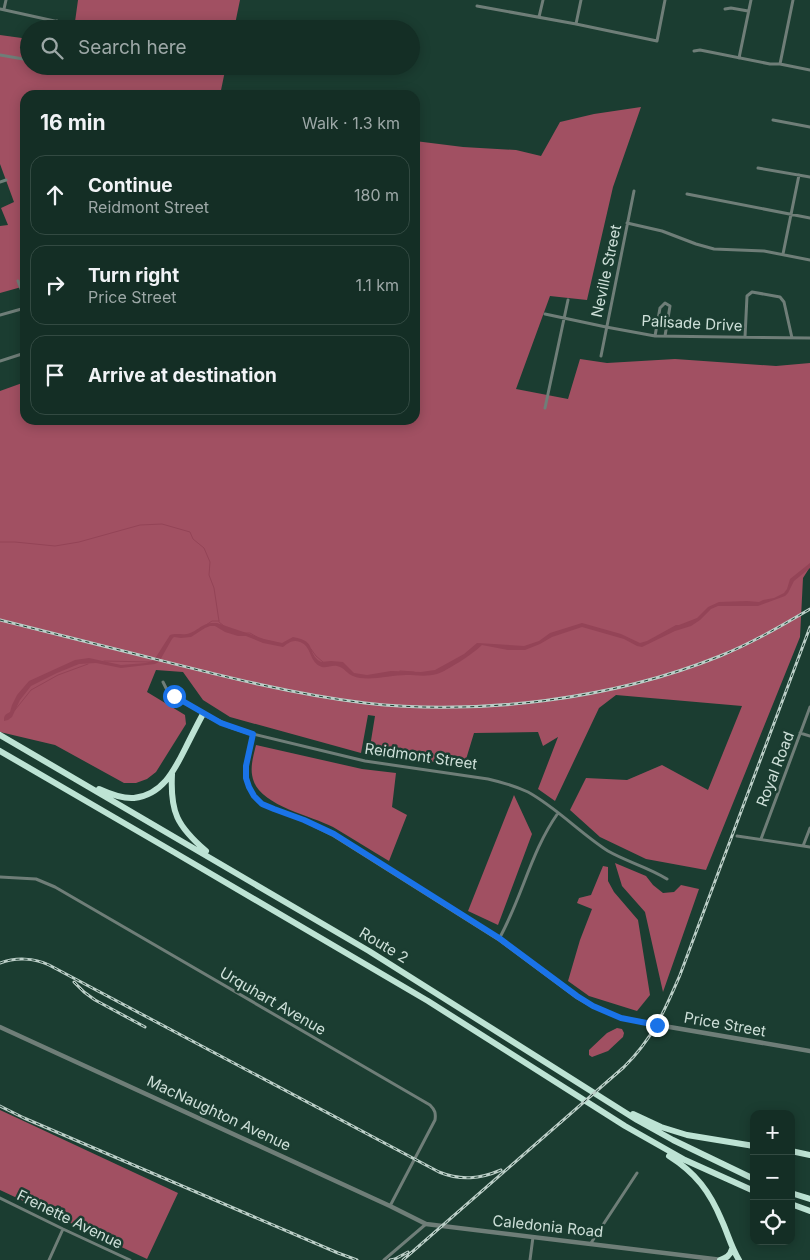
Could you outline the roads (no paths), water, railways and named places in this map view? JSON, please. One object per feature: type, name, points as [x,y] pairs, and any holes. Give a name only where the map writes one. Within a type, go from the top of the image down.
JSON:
[{"type":"highway","points":[[66,774],[118,796],[134,798],[150,793],[162,786],[172,774],[204,714]]},
{"type":"highway","name":"Route 2","points":[[0,735],[235,871],[405,973],[637,1120],[673,1140],[750,1177]]},
{"type":"highway","name":"Route 2","points":[[0,751],[410,990],[604,1114],[686,1160],[750,1189]]},
{"type":"highway","points":[[172,774],[171,792],[180,824],[189,836],[207,852],[235,871]]},
{"type":"highway","points":[[601,1098],[649,1122],[672,1131],[750,1145]]},
{"type":"highway","points":[[640,1135],[650,1144],[685,1166],[702,1184],[718,1210],[738,1260]]},
{"type":"highway","points":[[795,1152],[810,1154]]},
{"type":"highway","points":[[795,1194],[810,1199]]},
{"type":"highway","points":[[795,1205],[810,1211]]},
{"type":"highway","points":[[721,1260],[731,1253],[732,1249]]},
{"type":"street","points":[[6,0],[2,9],[52,20]]},
{"type":"street","points":[[483,7],[485,0]]},
{"type":"street","points":[[539,17],[543,0]]},
{"type":"street","points":[[576,24],[581,0]]},
{"type":"street","points":[[478,6],[656,41],[665,0]]},
{"type":"street","points":[[739,58],[751,0]]},
{"type":"street","points":[[780,64],[793,0]]},
{"type":"street","points":[[725,9],[732,8],[748,11]]},
{"type":"street","points":[[694,51],[700,50],[810,70]]},
{"type":"street","points":[[0,55],[20,58]]},
{"type":"street","points":[[773,120],[810,126]]},
{"type":"street","points":[[758,168],[810,177]]},
{"type":"street","points":[[783,254],[799,175]]},
{"type":"street","points":[[0,182],[6,180]]},
{"type":"street","name":"Neville Street","points":[[601,356],[634,190]]},
{"type":"street","points":[[687,194],[810,218]]},
{"type":"street","points":[[627,223],[662,231],[714,249],[764,250],[810,260]]},
{"type":"street","points":[[18,281],[20,286]]},
{"type":"street","points":[[745,337],[747,296],[752,292],[780,297],[784,302],[792,338]]},
{"type":"street","points":[[545,408],[568,300]]},
{"type":"street","points":[[655,336],[660,308],[665,303],[670,306],[665,336]]},
{"type":"street","points":[[0,315],[20,309]]},
{"type":"street","name":"Palisade Drive","points":[[545,314],[655,336],[810,338]]},
{"type":"street","points":[[0,362],[20,355]]},
{"type":"street","name":"Reidmont Street","points":[[163,682],[174,696],[204,714],[221,723],[253,734],[365,761],[488,779],[507,784],[527,792],[547,804],[608,850],[666,879]]},
{"type":"street","name":"Royal Road","points":[[761,839],[810,707]]},
{"type":"street","points":[[800,733],[810,736]]},
{"type":"street","name":"Price Street","points":[[253,734],[246,766],[246,778],[251,792],[262,804],[334,834],[499,938],[593,1006],[621,1018],[810,1051]]},
{"type":"street","points":[[499,938],[510,920],[541,840],[548,826],[558,813]]},
{"type":"street","points":[[803,846],[810,828]]},
{"type":"street","points":[[737,836],[810,847]]},
{"type":"street","name":"Urquhart Avenue","points":[[0,877],[36,879],[55,887],[430,1105],[435,1110],[436,1120],[390,1206]]},
{"type":"street","name":"MacNaughton Avenue","points":[[0,1026],[426,1224]]},
{"type":"street","points":[[591,1243],[637,1173]]},
{"type":"street","name":"Frenette Avenue","points":[[0,1198],[130,1260]]},
{"type":"street","points":[[384,1260],[426,1224]]},
{"type":"street","name":"Caledonia Road","points":[[426,1224],[721,1260]]},
{"type":"street","points":[[49,1260],[64,1229]]},
{"type":"street","points":[[530,1260],[533,1237]]},
{"type":"waterway","points":[[0,542],[55,546],[79,542],[140,525],[162,524],[190,532],[193,539],[204,548],[210,562],[209,575],[214,588],[219,621]]},
{"type":"waterway","points":[[206,625],[212,621],[219,621]]},
{"type":"waterway","points":[[219,622],[224,626]]},
{"type":"waterway","points":[[244,633],[250,633],[257,637]]},
{"type":"waterway","points":[[311,649],[323,662]]},
{"type":"waterway","points":[[104,661],[150,662]]},
{"type":"waterway","points":[[15,710],[31,690],[58,675],[88,664]]},
{"type":"waterway","points":[[400,671],[414,672]]},
{"type":"railway","points":[[0,620],[284,690],[365,703],[454,707],[546,700],[636,683],[679,671],[732,651],[810,609]]},
{"type":"railway","points":[[403,1260],[624,1067],[643,1046],[663,1013],[680,975],[810,627]]},
{"type":"railway","points":[[0,963],[25,959],[49,965],[439,1172],[455,1177],[470,1178],[501,1170]]},
{"type":"railway","points":[[74,982],[95,1000],[145,1027]]},
{"type":"railway","points":[[0,1106],[24,1118],[357,1260]]},
{"type":"railway","points":[[390,1260],[408,1252]]}]
